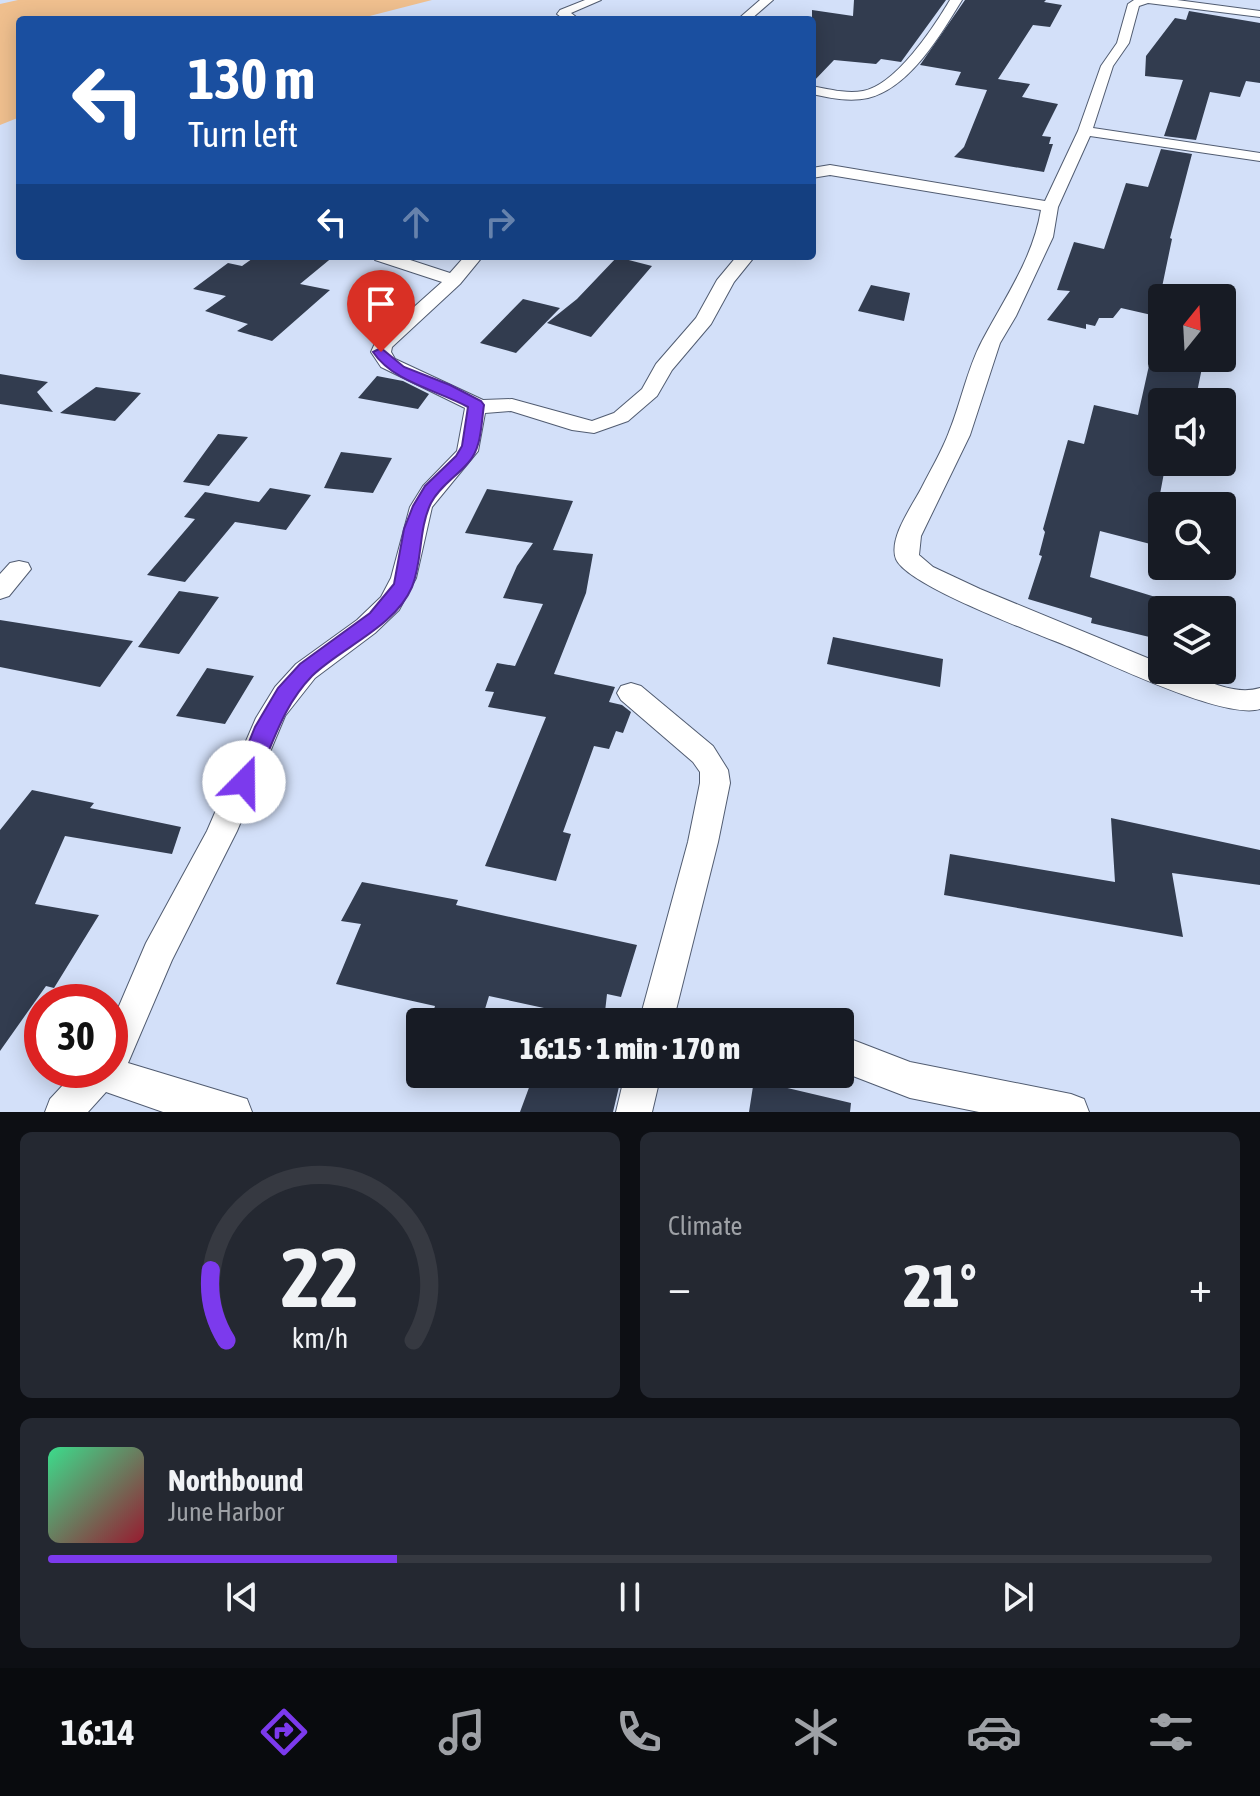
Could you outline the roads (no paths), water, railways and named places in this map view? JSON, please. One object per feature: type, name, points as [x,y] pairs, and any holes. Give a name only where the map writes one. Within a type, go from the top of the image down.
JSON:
[{"type":"street","points":[[567,16],[564,12],[595,0]]},
{"type":"street","points":[[748,16],[767,0]]},
{"type":"street","points":[[816,91],[841,96],[861,95],[882,88],[939,29],[956,0]]},
{"type":"street","points":[[1145,0],[1134,4],[1123,43],[1107,66],[1085,131],[1050,207],[1045,237],[1028,275],[990,343],[959,435],[909,536],[907,557],[924,573],[971,595],[1148,669],[1226,698],[1252,701],[1260,698]]},
{"type":"street","points":[[1151,0],[1260,14]]},
{"type":"street","points":[[1085,131],[1260,157]]},
{"type":"street","points":[[816,172],[830,170],[1050,207]]},
{"type":"street","points":[[393,260],[454,280]]},
{"type":"street","points":[[471,260],[454,280],[393,335],[381,352],[388,363],[476,405],[489,408],[512,405],[579,426],[594,427],[621,417],[650,392],[663,368],[704,320],[726,280],[743,260]]},
{"type":"street","points":[[128,1030],[151,970],[221,834],[266,727],[285,693],[307,669],[377,618],[403,586],[413,529],[422,506],[444,475],[463,459],[470,446],[476,405]]},
{"type":"street","points":[[0,590],[19,569]]},
{"type":"street","points":[[631,693],[703,754],[714,770],[715,783],[703,842],[660,1008]]},
{"type":"street","points":[[854,1058],[910,1080],[1071,1112]]},
{"type":"street","points":[[128,1077],[175,1098],[234,1112]]},
{"type":"street","points":[[63,1112],[85,1088]]},
{"type":"street","points":[[634,1112],[640,1088]]}]
